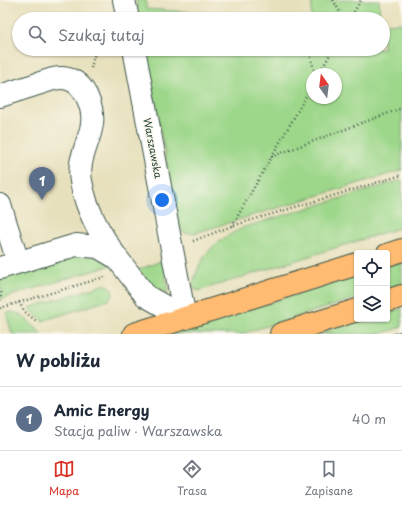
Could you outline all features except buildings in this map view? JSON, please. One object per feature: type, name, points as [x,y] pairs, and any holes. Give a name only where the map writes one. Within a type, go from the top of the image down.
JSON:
[{"type":"main road","points":[[390,254],[402,250]]},
{"type":"main road","points":[[134,334],[354,265]]},
{"type":"main road","points":[[390,300],[402,296]]},
{"type":"main road","points":[[281,334],[354,311]]},
{"type":"street","points":[[124,0],[127,12]]},
{"type":"street","name":"Warszawska","points":[[135,56],[185,318]]},
{"type":"street","points":[[0,96],[53,79],[62,78],[74,81],[84,93],[91,109],[92,122],[80,162],[82,185],[99,232],[146,296],[185,318]]},
{"type":"street","points":[[0,205],[9,265],[76,244],[98,247],[121,263]]},
{"type":"path","points":[[333,0],[340,12]]},
{"type":"path","points":[[354,12],[361,0]]},
{"type":"path","points":[[311,56],[314,68]]},
{"type":"path","points":[[322,68],[329,56]]},
{"type":"path","points":[[232,226],[306,97]]},
{"type":"path","points":[[272,157],[402,108]]},
{"type":"path","points":[[172,249],[232,226],[402,176]]},
{"type":"path","points":[[0,308],[111,275],[121,263]]},
{"type":"path","points":[[19,302],[24,311],[37,322]]},
{"type":"green space","points":[[136,0],[146,0],[146,9],[192,12],[138,12]]},
{"type":"green space","points":[[312,0],[379,0],[380,12],[311,12]]},
{"type":"green space","points":[[402,23],[402,170],[195,233],[184,233],[179,228],[146,56],[390,56],[390,24]]},
{"type":"green space","points":[[402,180],[402,227],[198,291],[192,287],[199,266],[204,257],[217,243],[234,232],[245,227]]},
{"type":"green space","points":[[69,254],[96,256],[112,265],[0,299],[1,276]]},
{"type":"green space","points":[[164,260],[168,293],[154,287],[138,270]]},
{"type":"green space","points":[[402,261],[402,284],[390,287],[390,265]]},
{"type":"green space","points":[[354,276],[354,299],[241,334],[170,334]]},
{"type":"green space","points":[[107,285],[112,289],[113,296],[109,300],[42,321],[29,308]]},
{"type":"green space","points":[[402,308],[402,327],[380,334],[319,334],[357,322],[390,322],[390,312]]},
{"type":"green space","points":[[13,312],[22,315],[42,334],[12,334],[6,313]]},
{"type":"tram line","points":[[393,334],[402,331]]},
{"type":"place","name":"Amic Energy","points":[[42,200]]}]
